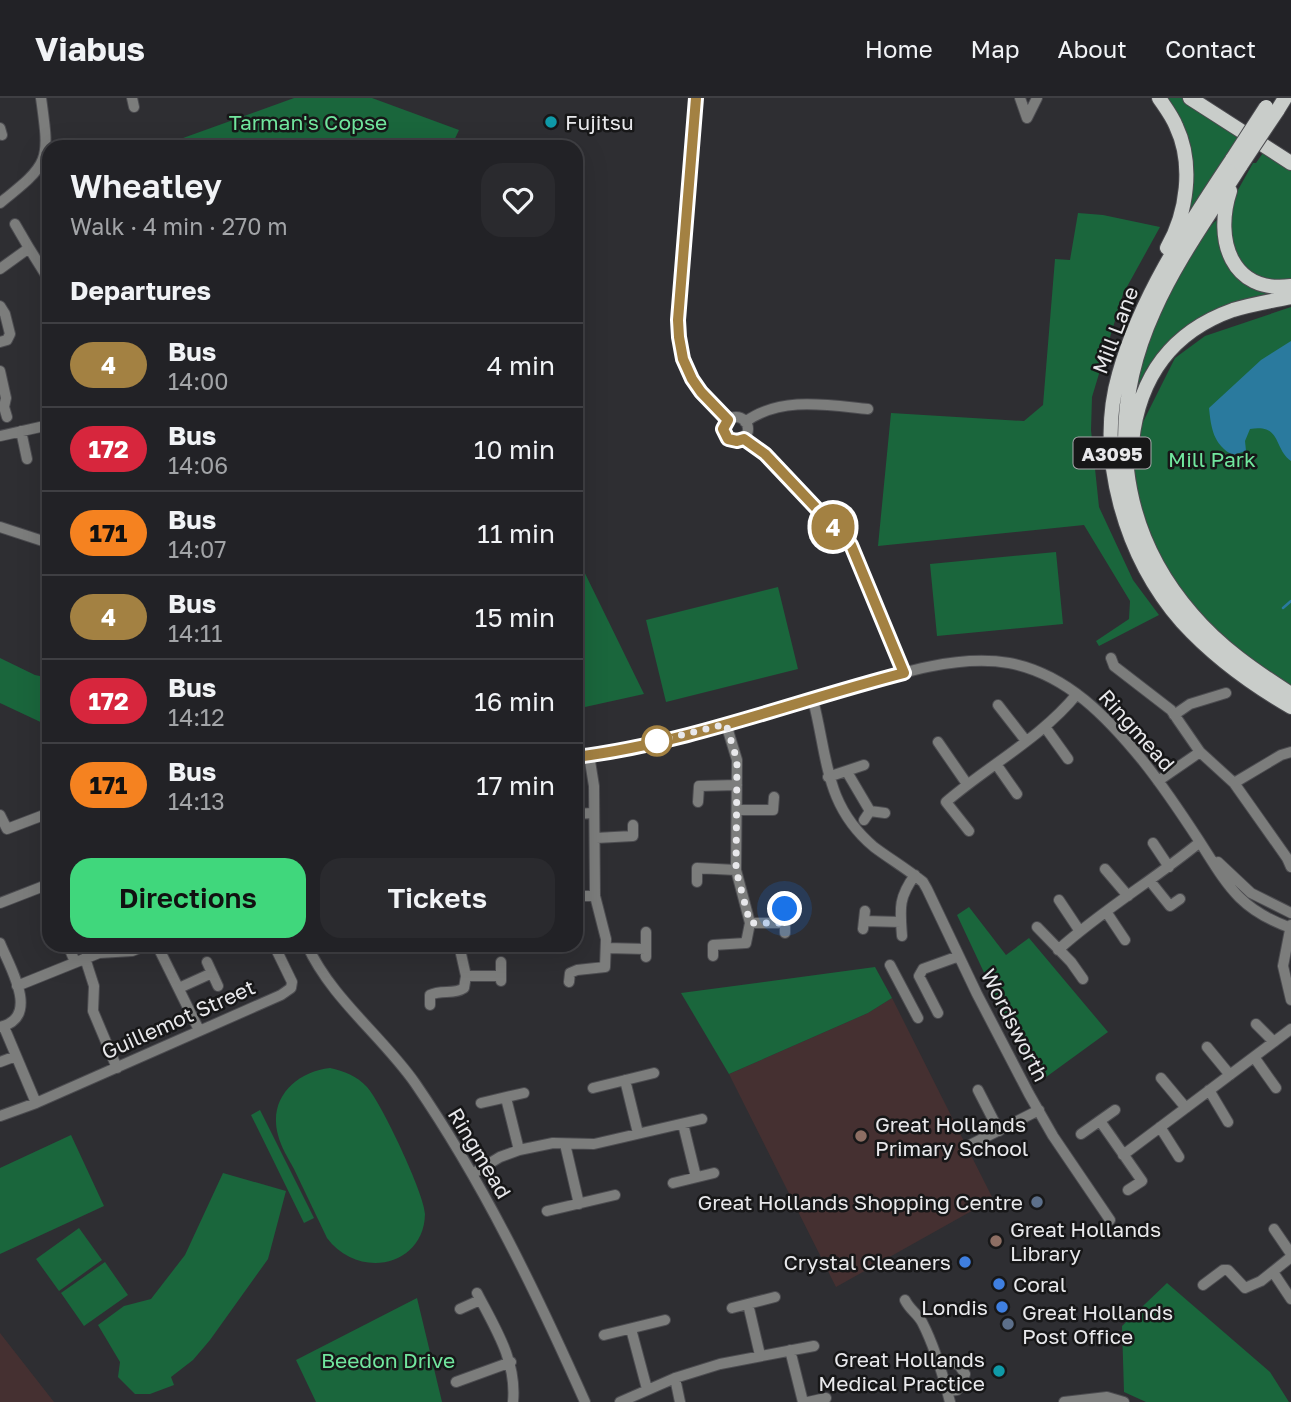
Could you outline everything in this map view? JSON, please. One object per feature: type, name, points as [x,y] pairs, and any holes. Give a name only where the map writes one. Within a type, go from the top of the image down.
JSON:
[{"type":"main road","name":"A3095","points":[[1119,373],[1125,342],[1143,294],[1172,240],[1182,209],[1186,184],[1186,162],[1177,127],[1159,98]]},
{"type":"main road","points":[[1190,98],[1291,163]]},
{"type":"main road","points":[[1204,98],[1291,153]]},
{"type":"main road","name":"Mill Lane","points":[[1275,103],[1155,309],[1131,375],[1124,446],[1136,514],[1164,577],[1192,615],[1228,650],[1291,694]]},
{"type":"main road","name":"A3095","points":[[1237,165],[1224,216],[1228,254],[1238,270],[1250,279],[1268,286],[1291,286]]},
{"type":"main road","name":"Mill Lane","points":[[1237,165],[1152,290],[1119,373],[1113,407],[1112,455],[1123,511],[1133,541],[1148,572],[1173,611],[1195,635],[1240,674],[1291,707]]},
{"type":"main road","name":"A3095","points":[[1128,480],[1139,403],[1147,383],[1164,355],[1187,334],[1215,318],[1246,306],[1291,297]]},
{"type":"street","points":[[41,98],[46,140]]},
{"type":"street","points":[[696,98],[678,320],[679,337],[683,359],[692,379],[728,420]]},
{"type":"street","points":[[1020,98],[1027,118],[1037,98]]},
{"type":"street","points":[[0,203],[30,177],[42,161]]},
{"type":"street","points":[[15,224],[42,268]]},
{"type":"street","points":[[0,269],[30,248]]},
{"type":"street","points":[[0,306],[10,334],[6,340],[0,342]]},
{"type":"street","points":[[0,371],[6,398],[6,417]]},
{"type":"street","points":[[745,422],[757,413],[782,405],[868,409]]},
{"type":"street","points":[[735,417],[745,422],[747,433],[741,440],[728,439],[724,433],[728,420],[735,417]]},
{"type":"street","points":[[0,436],[42,426]]},
{"type":"street","points":[[21,430],[27,459]]},
{"type":"street","points":[[0,527],[42,540]]},
{"type":"street","points":[[1111,658],[1114,666],[1174,715],[1200,752],[1234,783],[1290,861]]},
{"type":"street","name":"Ringmead","points":[[583,756],[726,724],[904,673],[948,664],[1001,663],[1024,667],[1056,679],[1113,727],[1158,781],[1222,878],[1245,904],[1259,914],[1291,927],[1283,966],[1291,999]]},
{"type":"street","points":[[1174,715],[1190,704],[1226,692]]},
{"type":"street","points":[[969,831],[946,803],[967,784],[1058,717],[1077,694]]},
{"type":"street","name":"Wordsworth","points":[[813,700],[828,777],[838,802],[859,833],[923,882],[936,904],[959,957],[1053,1136],[1110,1220]]},
{"type":"street","points":[[998,705],[1026,741]]},
{"type":"street","points":[[713,956],[713,945],[746,943],[750,923],[736,870],[737,760],[726,724]]},
{"type":"street","points":[[1045,727],[1068,759]]},
{"type":"street","points":[[938,742],[967,784]]},
{"type":"street","points":[[1158,781],[1200,752]]},
{"type":"street","points":[[1234,783],[1281,755],[1291,752]]},
{"type":"street","points":[[569,982],[570,973],[605,967],[607,948],[595,896],[594,786],[589,755]]},
{"type":"street","points":[[996,764],[1017,794]]},
{"type":"street","points":[[828,777],[864,765]]},
{"type":"street","points":[[848,772],[867,816],[885,813]]},
{"type":"street","points":[[698,802],[699,786],[737,785]]},
{"type":"street","points":[[738,810],[773,810],[774,797]]},
{"type":"street","points":[[583,814],[593,813]]},
{"type":"street","points":[[0,816],[7,829],[42,816]]},
{"type":"street","points":[[596,838],[633,836],[633,825]]},
{"type":"street","points":[[1058,950],[1079,930],[1150,881],[1200,842]]},
{"type":"street","name":"Ringmead","points":[[1200,842],[1227,873],[1251,893],[1291,914]]},
{"type":"street","points":[[1153,843],[1169,867]]},
{"type":"street","points":[[697,882],[697,868],[736,870]]},
{"type":"street","points":[[1105,869],[1128,897]]},
{"type":"street","points":[[902,936],[900,903],[905,889],[915,875]]},
{"type":"street","points":[[1150,881],[1170,906],[1180,899]]},
{"type":"street","points":[[0,903],[42,887]]},
{"type":"street","points":[[583,896],[595,896]]},
{"type":"street","points":[[1059,900],[1079,930]]},
{"type":"street","points":[[750,923],[785,928],[785,909]]},
{"type":"street","points":[[1107,912],[1125,940]]},
{"type":"street","points":[[864,921],[901,922]]},
{"type":"street","points":[[1037,928],[1071,962],[1083,979]]},
{"type":"street","points":[[607,948],[646,953],[646,932]]},
{"type":"street","points":[[0,943],[22,998],[21,1011],[15,1020],[2,1027],[36,1103]]},
{"type":"street","points":[[74,952],[94,986],[93,1012],[117,1068]]},
{"type":"street","points":[[18,986],[102,952]]},
{"type":"street","points":[[161,952],[199,1030]]},
{"type":"street","name":"Guillemot Street","points":[[0,1116],[36,1103],[281,995],[291,988],[292,982],[277,952]]},
{"type":"street","name":"Ringmead","points":[[311,952],[333,987],[414,1083],[472,1174],[502,1228],[585,1402]]},
{"type":"street","points":[[430,1005],[430,995],[458,992],[464,988],[466,976],[461,952]]},
{"type":"street","name":"Wordsworth","points":[[897,979],[919,976],[923,969],[959,957]]},
{"type":"street","points":[[207,962],[218,986]]},
{"type":"street","points":[[466,976],[501,978],[501,962]]},
{"type":"street","points":[[890,965],[918,1018]]},
{"type":"street","points":[[178,988],[212,973]]},
{"type":"street","points":[[919,976],[938,1013]]},
{"type":"street","points":[[1256,1024],[1274,1042]]},
{"type":"street","points":[[1123,1155],[1291,1029]]},
{"type":"street","points":[[1208,1047],[1230,1075]]},
{"type":"street","points":[[0,1062],[16,1056]]},
{"type":"street","points":[[1254,1057],[1276,1088]]},
{"type":"street","points":[[593,1088],[654,1073]]},
{"type":"street","points":[[1161,1078],[1186,1108]]},
{"type":"street","points":[[625,1080],[638,1133]]},
{"type":"street","points":[[978,1090],[999,1131]]},
{"type":"street","points":[[1209,1090],[1228,1122]]},
{"type":"street","points":[[481,1103],[524,1093]]},
{"type":"street","points":[[506,1098],[519,1150]]},
{"type":"street","name":"Wordsworth","points":[[968,1146],[1039,1110]]},
{"type":"street","points":[[1081,1134],[1115,1110]]},
{"type":"street","points":[[472,1174],[500,1157],[519,1150],[553,1143],[594,1144],[702,1119]]},
{"type":"street","points":[[1100,1121],[1142,1181],[1128,1191]]},
{"type":"street","points":[[683,1124],[696,1177]]},
{"type":"street","points":[[1160,1127],[1179,1157]]},
{"type":"street","points":[[565,1144],[579,1204]]},
{"type":"street","points":[[673,1183],[714,1173]]},
{"type":"street","points":[[547,1211],[615,1195]]},
{"type":"street","points":[[1203,1285],[1228,1269],[1245,1288],[1273,1272],[1291,1256],[1274,1229]]},
{"type":"street","points":[[1273,1272],[1291,1299]]},
{"type":"street","points":[[460,1309],[479,1296],[511,1362],[513,1402]]},
{"type":"street","points":[[732,1308],[775,1297]]},
{"type":"street","points":[[905,1300],[911,1311],[920,1317],[949,1397],[957,1390],[965,1374],[959,1365],[951,1362],[939,1364]]},
{"type":"street","points":[[748,1304],[760,1355]]},
{"type":"street","points":[[604,1335],[665,1320]]},
{"type":"street","points":[[631,1329],[648,1389]]},
{"type":"street","points":[[620,1402],[675,1378],[720,1364],[814,1346]]},
{"type":"street","points":[[790,1350],[806,1402],[825,1398]]},
{"type":"street","points":[[456,1382],[511,1362]]},
{"type":"street","points":[[675,1378],[680,1402]]},
{"type":"street","points":[[1064,1402],[1107,1397],[1124,1402]]},
{"type":"shaded area","name":"Great Hollands Primary School","points":[[892,998],[993,1199],[836,1287],[729,1074],[868,1013]]},
{"type":"shaded area","points":[[0,1333],[54,1402],[0,1402]]},
{"type":"green space","name":"Tarman's Copse","points":[[294,98],[372,98],[459,130],[454,140],[177,140]]},
{"type":"green space","points":[[1165,98],[1182,98],[1239,136],[1177,236],[1187,197]]},
{"type":"green space","points":[[1265,150],[1291,167],[1291,283],[1281,283],[1247,272],[1227,237],[1234,197],[1253,163],[1256,163]]},
{"type":"green space","points":[[1078,213],[1103,215],[1160,227],[1123,294],[1092,397],[1091,430],[1099,507],[1133,580],[1159,615],[1099,646],[1096,641],[1129,619],[1130,601],[1084,525],[878,546],[891,413],[1024,421],[1043,405],[1055,259],[1070,260]]},
{"type":"green space","points":[[1217,220],[1225,255],[1276,291],[1274,298],[1165,346],[1147,368],[1137,387],[1141,356],[1158,314],[1183,267],[1207,230]]},
{"type":"green space","name":"Mill Park","points":[[1291,307],[1291,687],[1258,667],[1198,614],[1163,566],[1137,496],[1132,444],[1175,358],[1205,336]]},
{"type":"green space","points":[[1056,552],[1063,624],[937,636],[930,564]]},
{"type":"green space","points":[[583,569],[644,694],[583,707]]},
{"type":"green space","points":[[778,587],[798,669],[666,702],[646,620]]},
{"type":"green space","points":[[0,658],[42,676],[42,723],[0,703]]},
{"type":"green space","points":[[969,907],[1006,955],[1029,938],[1108,1032],[1042,1080],[1003,1013],[957,915]]},
{"type":"green space","points":[[875,967],[892,998],[868,1013],[729,1074],[681,993]]},
{"type":"green space","points":[[330,1068],[355,1077],[374,1096],[401,1149],[423,1204],[425,1214],[422,1232],[414,1246],[402,1256],[387,1262],[371,1263],[355,1259],[340,1251],[327,1238],[279,1139],[277,1109],[288,1089],[306,1075]]},
{"type":"green space","points":[[260,1110],[314,1218],[304,1223],[251,1115]]},
{"type":"green space","points":[[71,1135],[104,1206],[0,1254],[0,1168]]},
{"type":"green space","points":[[223,1173],[286,1191],[268,1259],[210,1340],[193,1360],[171,1377],[174,1385],[150,1394],[135,1394],[118,1377],[120,1362],[98,1325],[124,1306],[151,1299],[185,1255]]},
{"type":"green space","points":[[79,1228],[102,1260],[59,1291],[36,1259]]},
{"type":"green space","points":[[105,1262],[128,1295],[84,1326],[61,1293]]},
{"type":"green space","points":[[1167,1283],[1270,1372],[1289,1402],[1146,1402],[1124,1392],[1122,1326]]},
{"type":"green space","name":"Beedon Drive","points":[[417,1298],[442,1402],[316,1402],[296,1360]]},
{"type":"water","points":[[1291,341],[1291,461],[1285,456],[1272,433],[1260,428],[1250,429],[1245,441],[1246,451],[1233,455],[1217,441],[1209,408],[1261,360]]},
{"type":"waterway","points":[[1283,608],[1291,601]]},
{"type":"bus line","name":"4","points":[[583,756],[668,739],[904,673],[851,545],[765,454],[744,439],[728,439],[723,429],[728,420],[701,392],[683,359],[678,320],[696,98]]},
{"type":"place","name":"Fujitsu","points":[[551,122]]},
{"type":"place","name":"Great Hollands Primary School","points":[[861,1136]]},
{"type":"place","name":"Great Hollands Shopping Centre","points":[[1037,1202]]},
{"type":"place","name":"Great Hollands Library","points":[[996,1241]]},
{"type":"place","name":"Crystal Cleaners","points":[[965,1262]]},
{"type":"place","name":"Coral","points":[[999,1284]]},
{"type":"place","name":"Londis","points":[[1002,1307]]},
{"type":"place","name":"Great Hollands Post Office","points":[[1008,1324]]},
{"type":"place","name":"Great Hollands Medical Practice","points":[[999,1371]]},
{"type":"route","points":[[657,741],[726,724],[737,760],[736,870],[750,923],[784,923],[785,909]]}]
